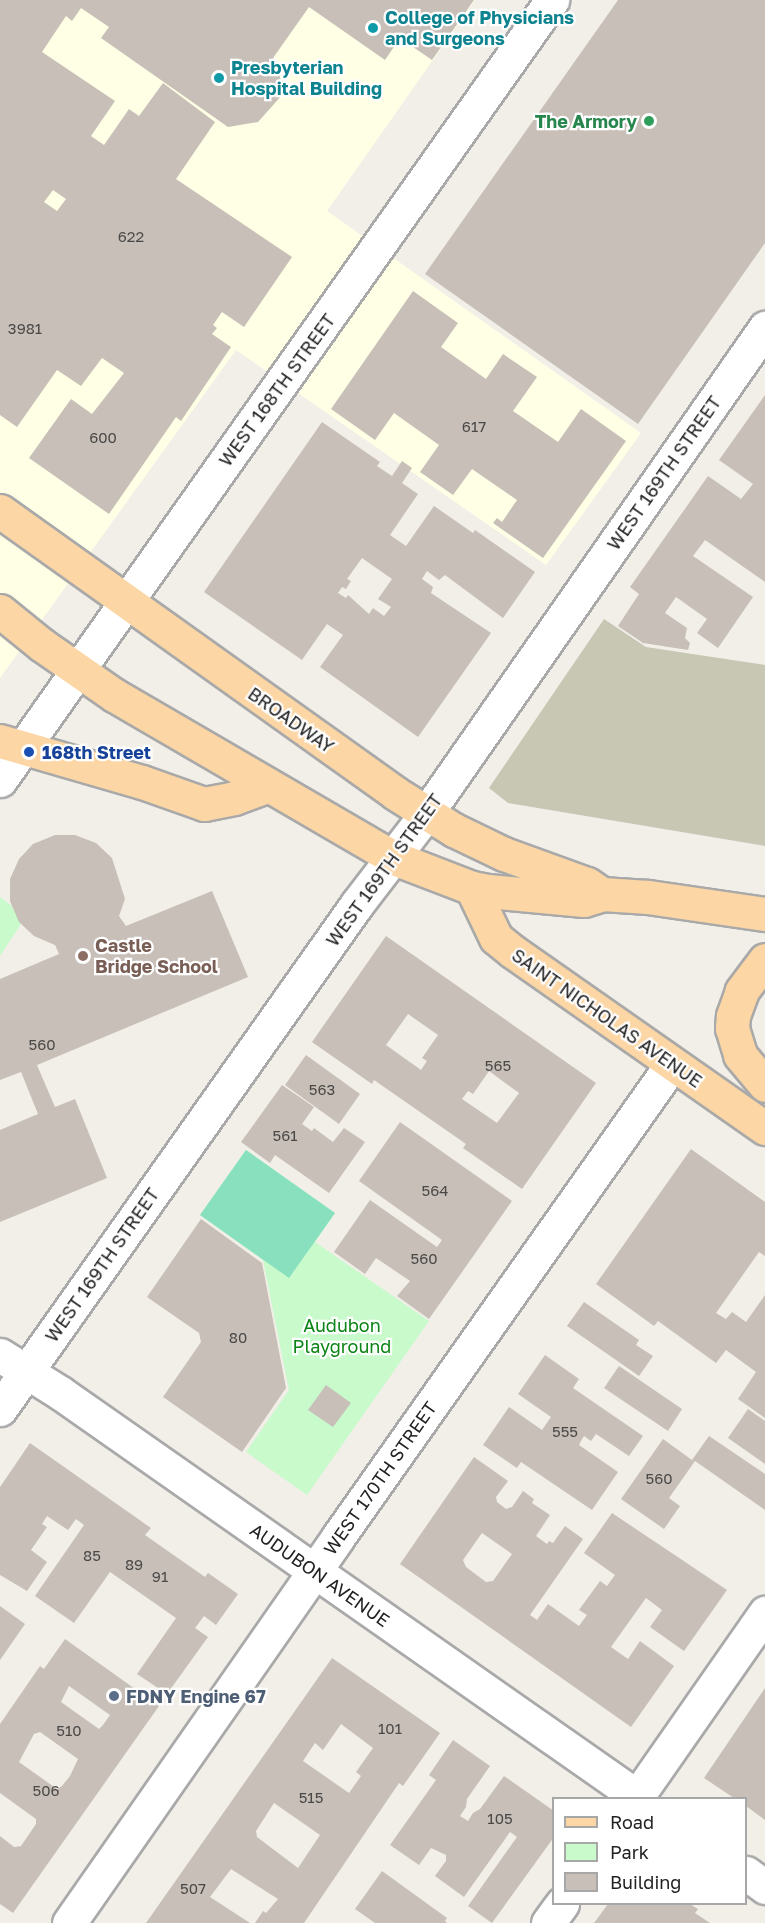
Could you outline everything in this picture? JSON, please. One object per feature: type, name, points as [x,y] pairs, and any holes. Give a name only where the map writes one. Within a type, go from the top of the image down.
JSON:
[{"type":"main road","name":"BROADWAY","points":[[0,511],[426,814],[504,854],[587,884],[602,894]]},
{"type":"main road","name":"BROADWAY","points":[[0,611],[77,670],[114,695],[394,858],[472,888],[584,900],[602,894],[648,897],[765,914]]},
{"type":"main road","points":[[10,745],[67,759],[204,804],[234,798],[267,786]]},
{"type":"main road","name":"SAINT NICHOLAS AVENUE","points":[[472,888],[496,938],[765,1128]]},
{"type":"main road","points":[[765,960],[742,991],[733,1016],[732,1028],[740,1055],[765,1085]]},
{"type":"street","name":"WEST 168TH STREET","points":[[0,780],[10,745],[77,670],[392,229],[552,0]]},
{"type":"street","name":"WEST 169TH STREET","points":[[0,1409],[13,1364],[426,814],[765,328]]},
{"type":"street","name":"WEST 170TH STREET","points":[[69,1923],[672,1064]]},
{"type":"street","name":"AUDUBON AVENUE","points":[[13,1364],[59,1392],[637,1797]]},
{"type":"street","points":[[639,1797],[765,1613]]},
{"type":"street","points":[[747,1875],[765,1887]]},
{"type":"street","points":[[548,1923],[561,1905]]},
{"type":"shaded area","points":[[0,0],[475,0],[327,211],[641,433],[546,565],[236,350],[0,678]]},
{"type":"shaded area","points":[[604,619],[646,647],[765,665],[765,846],[508,803],[489,788]]},
{"type":"green space","points":[[0,897],[12,906],[21,924],[0,956]]},
{"type":"green space","name":"Audubon Playground","points":[[246,1150],[335,1213],[315,1242],[429,1321],[307,1495],[246,1452],[289,1390],[263,1260],[200,1215]]},
{"type":"green space","points":[[246,1150],[335,1213],[289,1278],[200,1215]]},
{"type":"building","points":[[0,0],[474,0],[432,60],[400,38],[385,60],[309,7],[273,58],[277,61],[283,94],[258,122],[228,127],[101,38],[109,27],[81,8],[72,21],[66,16],[42,52],[115,101],[91,136],[104,145],[129,109],[139,116],[163,83],[215,122],[176,179],[292,257],[244,327],[222,312],[213,325],[217,328],[212,334],[231,347],[181,421],[176,417],[109,514],[29,458],[71,399],[92,414],[124,373],[102,358],[81,386],[57,370],[17,427],[0,415]],"holes":[[[53,190],[66,199],[57,211],[44,202]]]},
{"type":"building","name":"The Armory","points":[[618,0],[765,0],[765,243],[638,424],[425,274]]},
{"type":"building","points":[[413,291],[458,323],[441,347],[486,379],[503,354],[537,377],[513,411],[558,442],[581,409],[626,441],[543,558],[493,523],[497,518],[502,522],[517,500],[472,469],[453,495],[420,472],[439,445],[394,413],[375,440],[331,409]]},
{"type":"building","points":[[765,395],[765,582],[705,540],[693,556],[753,597],[718,648],[697,633],[707,619],[676,597],[665,613],[687,628],[685,638],[690,643],[688,650],[643,643],[618,626],[639,594],[630,587],[708,476],[741,499],[753,484],[719,460]]},
{"type":"building","points":[[322,422],[380,462],[377,466],[392,476],[402,461],[412,468],[402,483],[418,494],[390,535],[406,546],[434,506],[473,533],[475,530],[535,572],[503,618],[445,575],[439,580],[427,571],[422,579],[433,587],[431,593],[491,633],[418,737],[320,667],[343,635],[327,624],[302,660],[204,592]],"holes":[[[362,558],[392,579],[378,599],[391,607],[384,616],[373,608],[369,614],[348,595],[346,598],[338,593],[342,587],[346,589],[351,581],[347,579]]]},
{"type":"building","points":[[55,835],[75,835],[96,843],[112,858],[125,899],[119,916],[126,926],[212,891],[248,977],[37,1065],[55,1107],[75,1099],[107,1178],[0,1222],[0,1130],[38,1114],[21,1072],[0,1080],[0,979],[59,954],[55,945],[34,936],[19,922],[10,901],[10,879],[19,859],[33,844]]},
{"type":"building","points":[[386,936],[596,1083],[522,1189],[463,1148],[466,1144],[374,1080],[372,1084],[312,1042]],"holes":[[[408,1014],[438,1035],[422,1058],[427,1061],[421,1070],[386,1045]],[[489,1071],[519,1093],[497,1123],[462,1099],[468,1091],[473,1094]]]},
{"type":"building","points":[[306,1055],[360,1094],[339,1124],[285,1085]]},
{"type":"building","points":[[282,1085],[314,1107],[302,1124],[312,1131],[314,1128],[333,1142],[344,1128],[365,1142],[329,1193],[275,1155],[270,1163],[241,1142]]},
{"type":"building","points":[[400,1122],[512,1201],[429,1319],[397,1296],[410,1281],[376,1258],[365,1274],[334,1252],[370,1200],[437,1247],[442,1240],[359,1181]]},
{"type":"building","points":[[691,1149],[765,1202],[765,1256],[759,1252],[716,1313],[726,1319],[732,1312],[746,1322],[765,1295],[765,1418],[738,1399],[756,1372],[726,1350],[716,1363],[658,1321],[654,1326],[596,1284]]},
{"type":"building","points":[[201,1219],[262,1263],[286,1388],[242,1452],[163,1397],[201,1342],[199,1333],[147,1297]]},
{"type":"building","points":[[584,1302],[639,1340],[636,1345],[653,1356],[639,1376],[567,1326]]},
{"type":"building","points":[[545,1355],[579,1379],[573,1388],[643,1436],[629,1456],[596,1434],[591,1441],[584,1436],[579,1445],[618,1472],[592,1510],[521,1462],[517,1468],[483,1445],[509,1407],[542,1430],[551,1417],[518,1394]]},
{"type":"building","points":[[619,1366],[682,1409],[668,1431],[604,1388]]},
{"type":"building","points":[[326,1385],[351,1403],[333,1427],[308,1410]]},
{"type":"building","points":[[748,1409],[765,1421],[765,1464],[728,1438]]},
{"type":"building","points":[[709,1436],[765,1474],[765,1510],[695,1461],[669,1498],[680,1506],[664,1529],[621,1499],[663,1439],[692,1460]]},
{"type":"building","points":[[30,1443],[151,1528],[145,1535],[205,1577],[208,1573],[238,1594],[216,1625],[204,1616],[195,1628],[208,1637],[167,1694],[137,1674],[176,1618],[110,1572],[74,1623],[35,1596],[84,1525],[76,1519],[68,1530],[47,1516],[42,1524],[47,1527],[31,1550],[47,1562],[27,1591],[0,1575],[0,1487]]},
{"type":"building","points":[[474,1457],[508,1481],[496,1497],[497,1502],[506,1509],[512,1507],[523,1491],[534,1499],[532,1503],[550,1515],[536,1536],[547,1544],[549,1541],[553,1543],[565,1526],[583,1539],[530,1615],[537,1620],[548,1604],[579,1626],[587,1615],[579,1610],[600,1581],[607,1586],[615,1575],[584,1553],[612,1513],[727,1590],[684,1651],[650,1627],[662,1610],[646,1598],[611,1647],[628,1659],[640,1641],[674,1666],[631,1727],[400,1564]],"holes":[[[482,1533],[512,1554],[493,1581],[486,1582],[466,1567],[463,1560]]]},
{"type":"building","points":[[0,1606],[25,1624],[0,1660]]},
{"type":"building","points":[[65,1639],[159,1706],[13,1913],[0,1904],[0,1836],[14,1847],[21,1846],[36,1824],[36,1819],[0,1793],[0,1724],[40,1666],[44,1669]],"holes":[[[69,1686],[110,1715],[99,1729],[61,1702]],[[40,1732],[78,1759],[70,1776],[57,1789],[19,1762],[34,1734]]]},
{"type":"building","points":[[332,1658],[440,1733],[403,1786],[399,1783],[304,1923],[255,1923],[263,1911],[266,1913],[278,1899],[231,1869],[210,1897],[250,1923],[146,1923]],"holes":[[[341,1724],[373,1748],[356,1772],[361,1776],[349,1793],[303,1761],[315,1743],[323,1750]],[[274,1803],[320,1835],[298,1868],[257,1837],[256,1831]]]},
{"type":"building","points":[[765,1688],[765,1820],[747,1807],[747,1797],[732,1797],[704,1778]]},
{"type":"building","points":[[453,1740],[490,1766],[467,1799],[466,1807],[460,1816],[468,1821],[473,1813],[480,1809],[504,1776],[552,1810],[552,1840],[492,1923],[468,1906],[517,1837],[510,1832],[464,1897],[435,1876],[446,1861],[446,1855],[431,1848],[419,1865],[390,1845],[436,1780],[429,1775]]},
{"type":"building","points":[[382,1871],[447,1918],[445,1921],[447,1923],[375,1923],[355,1909]]},
{"type":"building","points":[[607,1905],[692,1905],[698,1909],[695,1913],[710,1923],[594,1923]]},
{"type":"place","name":"College of Physicians and Surgeons","points":[[373,28]]},
{"type":"place","name":"Presbyterian Hospital Building","points":[[219,78]]},
{"type":"place","name":"The Armory","points":[[649,121]]},
{"type":"place","name":"168th Street","points":[[29,752]]},
{"type":"place","name":"Castle Bridge School","points":[[83,956]]},
{"type":"place","name":"FDNY Engine 67","points":[[114,1696]]}]
